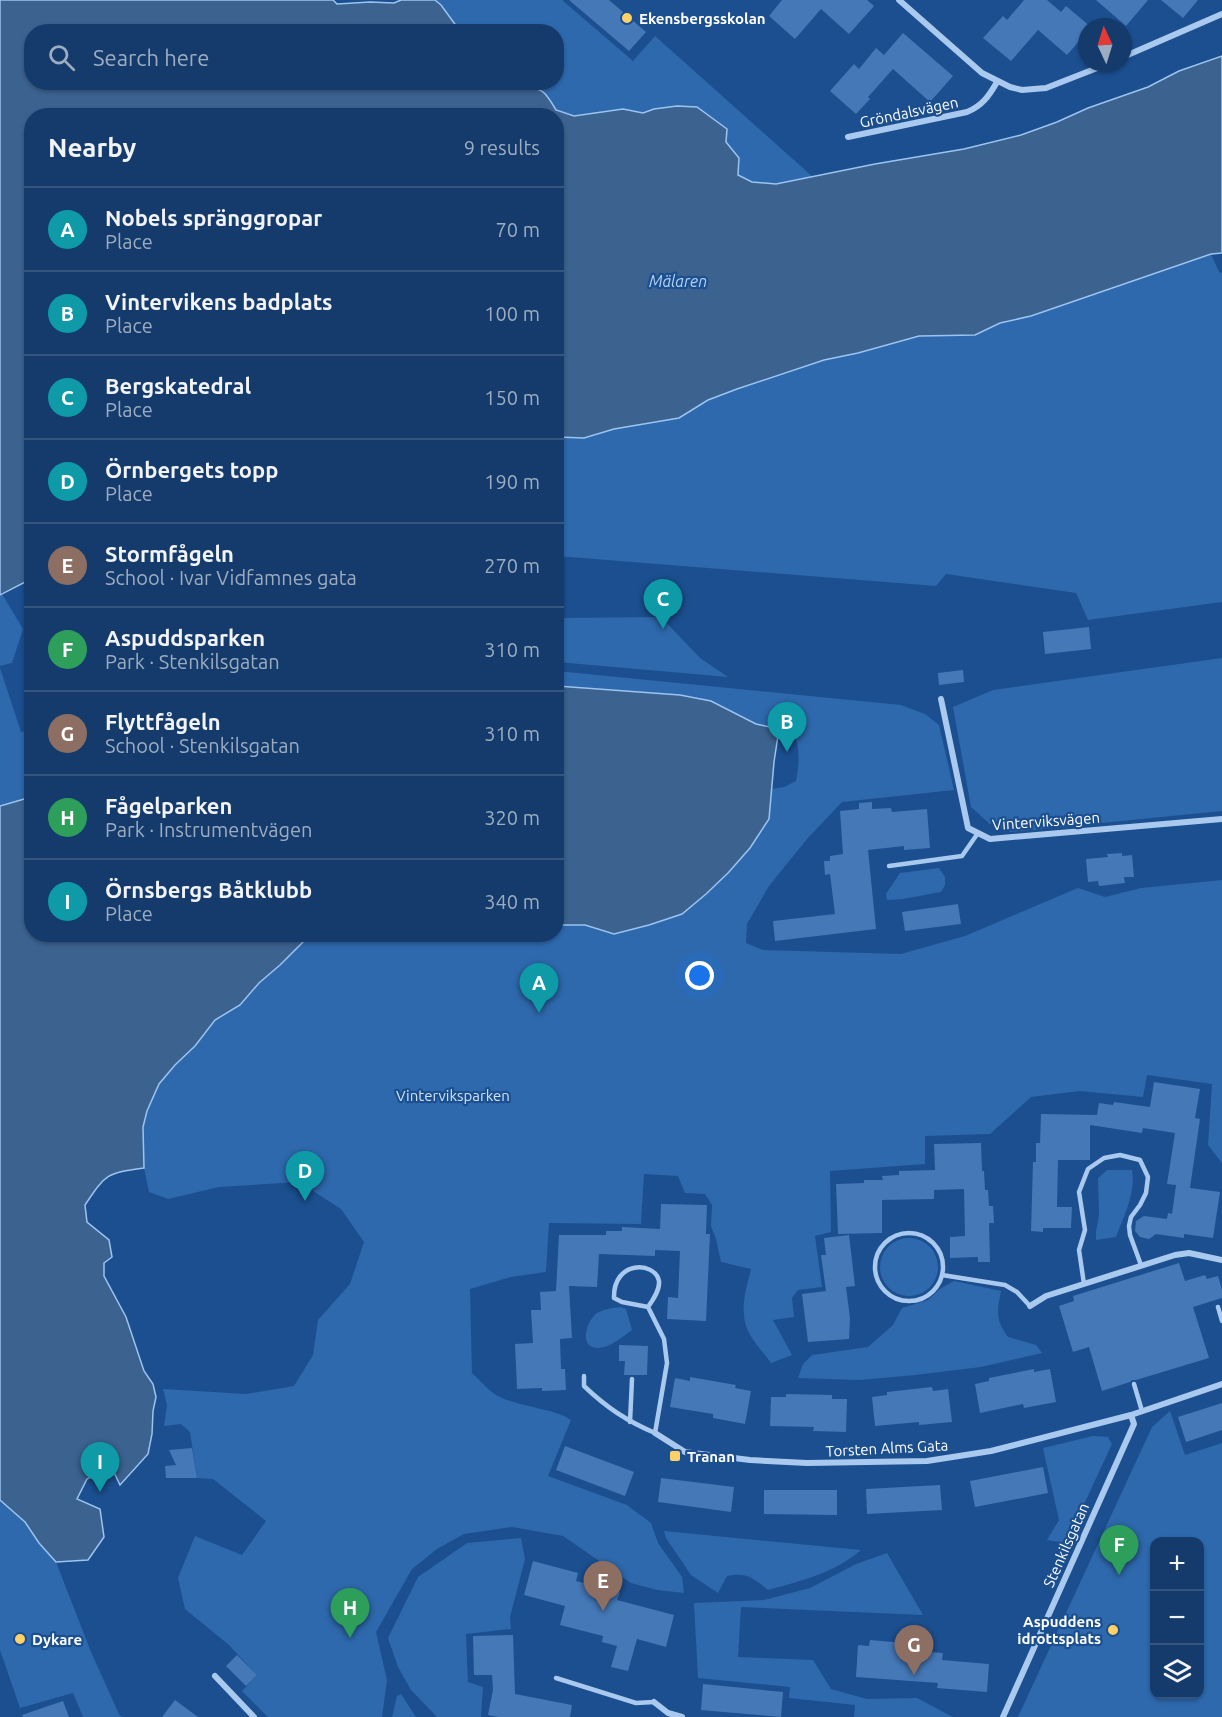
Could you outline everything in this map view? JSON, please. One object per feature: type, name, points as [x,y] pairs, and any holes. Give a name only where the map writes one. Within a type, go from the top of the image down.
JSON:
[{"type":"street","points":[[899,0],[982,73],[997,82],[1022,90],[1046,88],[1087,72]]},
{"type":"street","points":[[1132,53],[1222,14]]},
{"type":"street","name":"Gröndalsvägen","points":[[848,137],[977,108],[987,99],[997,82]]},
{"type":"street","name":"Vinterviksvägen","points":[[941,699],[968,828],[990,839],[1222,819]]},
{"type":"street","points":[[1030,1306],[1046,1296],[1175,1255],[1189,1253],[1222,1260]]},
{"type":"street","name":"Torsten Alms Gata","points":[[655,1433],[685,1452],[750,1460],[807,1463],[927,1461],[991,1451],[1131,1415],[1222,1384]]},
{"type":"street","name":"Stenkilsgatan","points":[[1003,1717],[1134,1424],[1131,1415]]},
{"type":"street","points":[[214,1676],[254,1717]]},
{"type":"street","points":[[654,1702],[668,1713],[682,1717]]},
{"type":"lane","points":[[889,866],[962,856],[978,833]]},
{"type":"lane","points":[[1084,1284],[1079,1250],[1085,1230],[1079,1192],[1088,1169],[1104,1158],[1120,1155],[1140,1160],[1148,1177],[1146,1193],[1131,1218],[1130,1226],[1130,1235],[1141,1265]]},
{"type":"lane","points":[[903,1233],[925,1236],[941,1253],[944,1264],[942,1275],[937,1287],[926,1296],[914,1301],[900,1300],[890,1295],[876,1277],[877,1254],[883,1244],[892,1237],[903,1233]]},
{"type":"lane","points":[[638,1267],[655,1274],[659,1285],[648,1307],[622,1302],[614,1298],[614,1287],[618,1277],[628,1268],[638,1267]]},
{"type":"lane","points":[[942,1275],[1005,1285],[1017,1292],[1030,1306]]},
{"type":"lane","points":[[584,1376],[584,1386],[602,1404],[630,1422],[655,1433],[666,1363],[664,1339],[648,1307]]},
{"type":"lane","points":[[1218,1307],[1222,1321]]},
{"type":"lane","points":[[630,1422],[632,1379]]},
{"type":"lane","points":[[1134,1384],[1142,1412]]},
{"type":"lane","points":[[556,1678],[636,1703],[654,1702]]},
{"type":"green space","points":[[435,0],[562,0],[633,61],[655,36],[813,177],[776,184],[752,182],[738,175],[739,158],[726,142],[654,109],[643,113],[623,109],[574,116],[564,113],[564,108],[555,108],[550,99],[540,90],[564,90],[564,24],[455,24]]},
{"type":"green space","points":[[1211,254],[1219,272],[1222,273],[1222,602],[1088,620],[1076,593],[946,574],[936,586],[564,557],[564,437],[584,438],[614,429],[679,418],[708,400],[824,360],[919,336],[975,335],[1000,323],[1031,316]]},
{"type":"green space","points":[[2,594],[23,629],[12,663],[0,666],[0,595]]},
{"type":"green space","points":[[661,617],[700,658],[728,677],[564,663],[564,618]]},
{"type":"green space","points":[[1222,658],[1222,811],[1011,832],[990,824],[971,807],[953,707],[993,690]]},
{"type":"green space","points":[[0,668],[21,732],[24,731],[24,799],[0,806]]},
{"type":"green space","name":"Vinterviksparken","points":[[564,672],[901,705],[925,714],[939,725],[954,790],[842,802],[807,839],[769,886],[747,924],[746,943],[763,950],[901,954],[965,936],[1078,888],[1105,897],[1141,888],[1222,880],[1222,1163],[1208,1145],[1212,1084],[1147,1075],[1143,1097],[1080,1091],[1031,1097],[990,1134],[925,1136],[925,1164],[830,1171],[831,1232],[815,1236],[822,1287],[798,1290],[792,1298],[794,1317],[773,1320],[792,1355],[771,1363],[753,1339],[745,1323],[744,1300],[751,1269],[721,1262],[711,1226],[712,1205],[705,1194],[685,1193],[678,1176],[644,1174],[641,1224],[549,1223],[546,1272],[511,1277],[470,1289],[472,1373],[500,1397],[556,1413],[571,1420],[548,1476],[627,1505],[651,1523],[658,1543],[682,1577],[684,1593],[657,1590],[631,1583],[563,1536],[512,1527],[464,1534],[437,1549],[412,1569],[376,1632],[387,1680],[382,1717],[268,1717],[242,1691],[257,1675],[229,1645],[185,1609],[178,1578],[195,1536],[242,1555],[266,1521],[213,1479],[197,1478],[190,1432],[181,1424],[164,1426],[167,1405],[163,1389],[246,1394],[294,1386],[313,1355],[318,1320],[350,1284],[364,1242],[341,1209],[299,1182],[219,1187],[168,1199],[149,1192],[144,1168],[143,1127],[147,1111],[159,1084],[195,1046],[215,1020],[240,1005],[259,983],[303,942],[564,942],[564,925],[585,925],[614,934],[706,894],[750,848],[769,819],[772,789],[784,787],[796,781],[798,750],[796,737],[793,731],[756,724],[711,701],[564,686]]},
{"type":"green space","points":[[939,868],[945,877],[945,885],[941,892],[887,900],[886,894],[900,873]]},
{"type":"green space","points":[[1107,1170],[1132,1170],[1132,1187],[1116,1237],[1096,1240],[1099,1215],[1098,1178]]},
{"type":"green space","points":[[903,1238],[915,1238],[930,1246],[938,1261],[938,1273],[930,1288],[915,1296],[903,1296],[888,1288],[880,1273],[880,1261],[888,1246]]},
{"type":"green space","points":[[954,1281],[1001,1291],[998,1315],[1004,1331],[1008,1337],[1036,1345],[1042,1353],[981,1367],[915,1375],[860,1380],[798,1378],[803,1364],[812,1355],[868,1347],[893,1325],[902,1308],[928,1300],[940,1289]]},
{"type":"green space","points":[[620,1307],[626,1309],[632,1330],[608,1346],[599,1348],[588,1344],[587,1328],[593,1317],[597,1313]]},
{"type":"green space","points":[[1170,1411],[1185,1455],[1222,1443],[1222,1717],[1018,1717],[1152,1427]]},
{"type":"green space","points":[[1093,1436],[1108,1437],[1112,1444],[1066,1543],[1047,1540],[1059,1520],[1043,1448]]},
{"type":"green space","points":[[0,1500],[25,1522],[56,1562],[91,1652],[122,1717],[83,1717],[73,1693],[20,1708],[0,1650]]},
{"type":"green space","points":[[664,1531],[861,1550],[840,1565],[768,1590],[749,1577],[727,1576],[718,1593],[691,1575],[666,1538]]},
{"type":"green space","points":[[521,1538],[525,1559],[510,1617],[511,1629],[466,1634],[468,1682],[483,1687],[481,1717],[437,1717],[411,1690],[398,1667],[388,1638],[418,1577],[467,1543]]},
{"type":"green space","points":[[887,1553],[923,1615],[741,1607],[738,1657],[813,1660],[831,1689],[867,1699],[917,1698],[953,1717],[854,1717],[855,1705],[789,1698],[790,1687],[698,1678],[694,1603],[764,1600],[810,1588],[856,1564]]},
{"type":"green space","points":[[401,1694],[416,1717],[392,1717],[397,1696]]},
{"type":"water","name":"Mälaren","points":[[0,0],[333,0],[337,4],[435,0],[455,24],[24,24],[24,90],[540,90],[544,92],[555,108],[24,108],[24,583],[0,595]]},
{"type":"water","name":"Mälaren","points":[[1222,56],[1222,253],[1211,254],[1031,316],[1000,323],[975,335],[919,336],[824,360],[708,400],[679,418],[614,429],[584,438],[564,437],[564,113],[574,116],[623,109],[643,113],[677,106],[697,107],[727,129],[726,142],[739,158],[738,175],[752,182],[776,184],[964,149],[1021,135]]},
{"type":"water","points":[[564,687],[680,695],[711,701],[756,724],[779,729],[769,819],[750,848],[728,873],[682,914],[614,934],[585,925],[564,925]]},
{"type":"water","points":[[24,799],[24,942],[303,942],[259,983],[240,1005],[215,1020],[195,1046],[159,1084],[147,1111],[143,1127],[144,1168],[108,1177],[85,1205],[87,1222],[109,1240],[112,1257],[104,1263],[104,1276],[126,1317],[144,1371],[153,1384],[156,1397],[148,1454],[120,1485],[111,1466],[87,1479],[77,1499],[100,1509],[104,1537],[88,1560],[56,1562],[25,1522],[0,1500],[0,806]]},
{"type":"building","points":[[569,0],[609,0],[646,32],[629,51]]},
{"type":"building","points":[[782,0],[867,0],[874,6],[849,34],[821,9],[795,39],[769,16]]},
{"type":"building","points":[[1024,0],[1047,0],[1061,12],[1066,6],[1080,18],[1078,18],[1078,42],[1067,55],[1038,30],[1011,61],[983,38],[1003,16],[1007,20]]},
{"type":"building","points":[[1096,0],[1148,0],[1132,19],[1117,18]]},
{"type":"building","points":[[1161,0],[1198,0],[1183,18]]},
{"type":"building","points":[[903,33],[953,76],[930,102],[893,69],[856,114],[830,91],[854,64],[859,69],[876,48],[884,55]]},
{"type":"building","points":[[1089,627],[1091,649],[1045,654],[1043,632]]},
{"type":"building","points":[[963,670],[964,682],[939,685],[938,673]]},
{"type":"building","points":[[872,802],[872,809],[891,808],[892,812],[927,809],[930,848],[904,850],[904,846],[868,850],[876,929],[775,941],[773,921],[835,914],[830,874],[825,875],[824,861],[830,861],[830,856],[843,854],[840,811],[859,809],[859,803]]},
{"type":"building","points":[[1122,853],[1122,856],[1132,855],[1134,877],[1124,877],[1125,883],[1099,886],[1098,881],[1088,882],[1086,859]]},
{"type":"building","points":[[958,904],[961,924],[905,931],[902,912]]},
{"type":"building","points":[[1154,1082],[1200,1089],[1195,1118],[1200,1119],[1190,1188],[1220,1192],[1213,1238],[1184,1234],[1184,1238],[1156,1234],[1149,1239],[1140,1237],[1135,1231],[1136,1221],[1144,1216],[1167,1219],[1168,1213],[1172,1214],[1176,1185],[1167,1184],[1175,1133],[1143,1128],[1142,1133],[1090,1125],[1090,1160],[1058,1160],[1057,1207],[1072,1207],[1071,1228],[1043,1228],[1043,1232],[1031,1231],[1033,1162],[1036,1162],[1036,1143],[1040,1143],[1041,1114],[1097,1115],[1099,1103],[1113,1105],[1114,1102],[1150,1107]]},
{"type":"building","points":[[981,1143],[985,1190],[988,1190],[989,1206],[993,1206],[994,1223],[989,1223],[990,1262],[978,1262],[978,1257],[950,1258],[950,1237],[965,1236],[964,1189],[934,1190],[934,1199],[882,1200],[882,1233],[838,1234],[836,1184],[883,1180],[882,1176],[899,1175],[899,1171],[935,1170],[934,1144]]},
{"type":"building","points":[[661,1204],[707,1205],[706,1234],[710,1234],[706,1321],[667,1319],[668,1297],[678,1298],[680,1251],[655,1250],[655,1256],[599,1254],[597,1287],[569,1286],[572,1338],[560,1339],[561,1369],[565,1369],[566,1390],[517,1389],[515,1344],[533,1343],[531,1310],[541,1310],[540,1292],[556,1291],[559,1235],[606,1235],[606,1231],[622,1231],[622,1227],[660,1229]]},
{"type":"building","points":[[849,1235],[855,1286],[846,1287],[850,1318],[849,1339],[808,1342],[802,1294],[826,1291],[821,1255],[826,1255],[824,1238]]},
{"type":"building","points":[[1179,1263],[1185,1281],[1205,1275],[1207,1279],[1218,1276],[1222,1298],[1193,1307],[1209,1358],[1102,1391],[1089,1347],[1073,1352],[1059,1306],[1074,1301],[1073,1296]]},
{"type":"building","points":[[619,1345],[648,1346],[647,1375],[624,1375],[625,1361],[619,1361]]},
{"type":"building","points":[[1034,1369],[1034,1372],[1050,1369],[1056,1402],[1024,1408],[1023,1404],[980,1413],[975,1384],[989,1381],[989,1378]]},
{"type":"building","points":[[690,1377],[736,1385],[735,1388],[751,1391],[745,1424],[713,1418],[713,1414],[670,1407],[675,1378],[690,1381]]},
{"type":"building","points":[[932,1387],[933,1391],[948,1389],[952,1422],[875,1426],[872,1397],[887,1395],[887,1392]]},
{"type":"building","points":[[786,1394],[832,1395],[832,1399],[847,1399],[846,1432],[813,1431],[814,1427],[770,1426],[771,1397],[786,1397]]},
{"type":"building","points":[[1222,1403],[1222,1430],[1186,1442],[1178,1417]]},
{"type":"building","points":[[565,1446],[634,1472],[625,1496],[556,1470]]},
{"type":"building","points":[[192,1448],[197,1478],[166,1478],[165,1466],[176,1465],[169,1450]]},
{"type":"building","points":[[1043,1467],[1048,1493],[975,1507],[970,1481]]},
{"type":"building","points":[[661,1478],[734,1487],[731,1512],[658,1502]]},
{"type":"building","points":[[940,1485],[942,1510],[867,1514],[866,1489]]},
{"type":"building","points":[[764,1490],[837,1490],[837,1515],[764,1514]]},
{"type":"building","points":[[533,1561],[578,1573],[576,1581],[620,1592],[617,1600],[674,1615],[666,1647],[637,1639],[628,1671],[611,1667],[617,1646],[602,1642],[603,1636],[560,1625],[565,1606],[524,1595]]},
{"type":"building","points":[[513,1635],[515,1694],[572,1705],[570,1717],[488,1715],[493,1690],[492,1675],[474,1675],[473,1636]]},
{"type":"building","points":[[870,1640],[916,1644],[915,1651],[943,1653],[942,1660],[989,1664],[987,1692],[937,1688],[938,1683],[856,1677],[858,1645],[869,1646]]},
{"type":"building","points":[[237,1655],[257,1675],[246,1686],[226,1666]]},
{"type":"building","points":[[703,1684],[783,1692],[781,1717],[701,1710]]},
{"type":"building","points":[[175,1700],[198,1717],[162,1717]]},
{"type":"building","points":[[63,1701],[69,1717],[23,1717],[22,1715]]},
{"type":"place","name":"Ekensbergsskolan","points":[[627,18]]},
{"type":"place","name":"Bergskatedral","points":[[663,629]]},
{"type":"place","name":"Vintervikens badplats","points":[[787,752]]},
{"type":"place","name":"Nobels spränggropar","points":[[539,1013]]},
{"type":"place","name":"Örnbergets topp","points":[[305,1201]]},
{"type":"place","name":"Tranan","points":[[675,1456]]},
{"type":"place","name":"Örnsbergs Båtklubb","points":[[100,1492]]},
{"type":"place","name":"Aspuddsparken","points":[[1119,1575]]},
{"type":"place","name":"Stormfågeln","points":[[603,1611]]},
{"type":"place","name":"Aspuddens idrottsplats","points":[[1113,1630]]},
{"type":"place","name":"Fågelparken","points":[[350,1638]]},
{"type":"place","name":"Dykare","points":[[20,1639]]},
{"type":"place","name":"Flyttfågeln","points":[[914,1675]]}]
